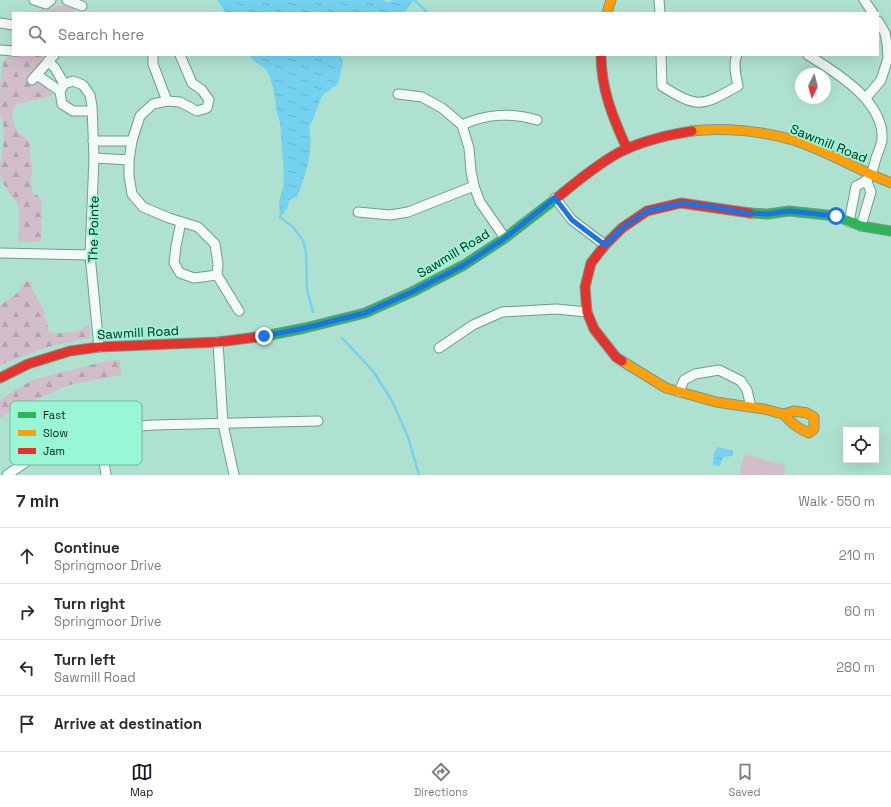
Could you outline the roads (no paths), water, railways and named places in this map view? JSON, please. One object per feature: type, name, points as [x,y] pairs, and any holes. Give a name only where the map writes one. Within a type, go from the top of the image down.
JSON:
[{"type":"street","points":[[34,0],[46,4],[51,0]]},
{"type":"street","points":[[67,0],[81,6]]},
{"type":"street","points":[[607,12],[611,0]]},
{"type":"street","points":[[659,0],[660,12]]},
{"type":"street","points":[[864,0],[872,12]]},
{"type":"street","points":[[0,23],[12,25]]},
{"type":"street","points":[[866,98],[881,80],[888,58],[885,33],[879,23]]},
{"type":"street","points":[[0,50],[12,51]]},
{"type":"street","points":[[153,56],[153,64],[167,101]]},
{"type":"street","points":[[180,56],[192,83],[202,90],[209,100],[207,108],[197,110],[180,102],[167,101],[153,104],[140,116],[132,141],[130,160],[129,176],[132,194],[143,207],[169,218],[198,226],[215,244],[218,264],[217,275],[239,311]]},
{"type":"street","points":[[601,56],[608,101],[627,149]]},
{"type":"street","points":[[661,56],[662,86],[690,102],[706,102],[738,86],[735,64],[737,56]]},
{"type":"street","points":[[810,56],[841,76],[866,98],[881,128],[882,141],[869,178],[871,192],[860,226]]},
{"type":"street","points":[[62,88],[35,77],[51,58],[56,68],[62,88],[62,104],[73,111],[92,111]]},
{"type":"street","name":"The Pointe","points":[[62,88],[73,81],[83,85],[90,95],[94,158],[90,255],[99,346]]},
{"type":"street","points":[[398,94],[422,97],[442,108],[462,125],[469,148],[474,186],[480,202],[505,238]]},
{"type":"street","points":[[462,125],[479,118],[506,114],[523,115],[537,120]]},
{"type":"street","name":"Sawmill Road","points":[[0,378],[28,364],[70,351],[99,346],[218,342],[264,336],[305,328],[365,313],[412,292],[464,265],[505,238],[584,176],[627,149],[666,135],[703,130],[733,130],[764,134],[792,140],[827,154],[869,178],[891,183]]},
{"type":"street","points":[[93,141],[132,141]]},
{"type":"street","points":[[94,158],[130,160]]},
{"type":"street","points":[[849,222],[856,186],[869,178]]},
{"type":"street","points":[[358,212],[390,216],[408,212],[474,186]]},
{"type":"street","points":[[555,198],[572,220],[605,245]]},
{"type":"street","points":[[783,414],[751,407],[716,402],[666,388],[616,357],[594,329],[587,312],[585,287],[591,263],[605,245],[622,228],[647,211],[682,203],[745,213],[768,214],[789,211],[836,216],[860,226],[891,231]]},
{"type":"street","points":[[181,222],[174,263],[180,273],[194,278],[217,275]]},
{"type":"street","points":[[0,252],[90,255]]},
{"type":"street","points":[[439,348],[473,325],[502,312],[556,309],[587,312]]},
{"type":"street","points":[[218,342],[223,424],[234,475]]},
{"type":"street","points":[[679,392],[684,380],[695,374],[719,370],[741,381],[747,390],[751,407]]},
{"type":"street","points":[[142,426],[318,422]]},
{"type":"street","points":[[7,475],[22,465]]},
{"type":"street","points":[[104,465],[106,475]]},
{"type":"water","points":[[217,0],[383,0],[388,2],[393,0],[414,0],[405,12],[225,12]]},
{"type":"water","points":[[250,56],[340,56],[343,61],[338,84],[324,94],[309,127],[310,154],[297,197],[289,200],[287,209],[280,217],[279,201],[283,188],[284,174],[280,123],[270,77],[266,69]]},
{"type":"water","points":[[718,447],[733,451],[733,456],[723,457],[720,466],[713,465],[714,453]]},
{"type":"waterway","points":[[414,0],[427,12]]},
{"type":"waterway","points":[[280,217],[294,228],[303,241],[306,252],[307,290],[313,312]]},
{"type":"waterway","points":[[342,338],[373,371],[392,401],[408,437],[419,475]]}]
